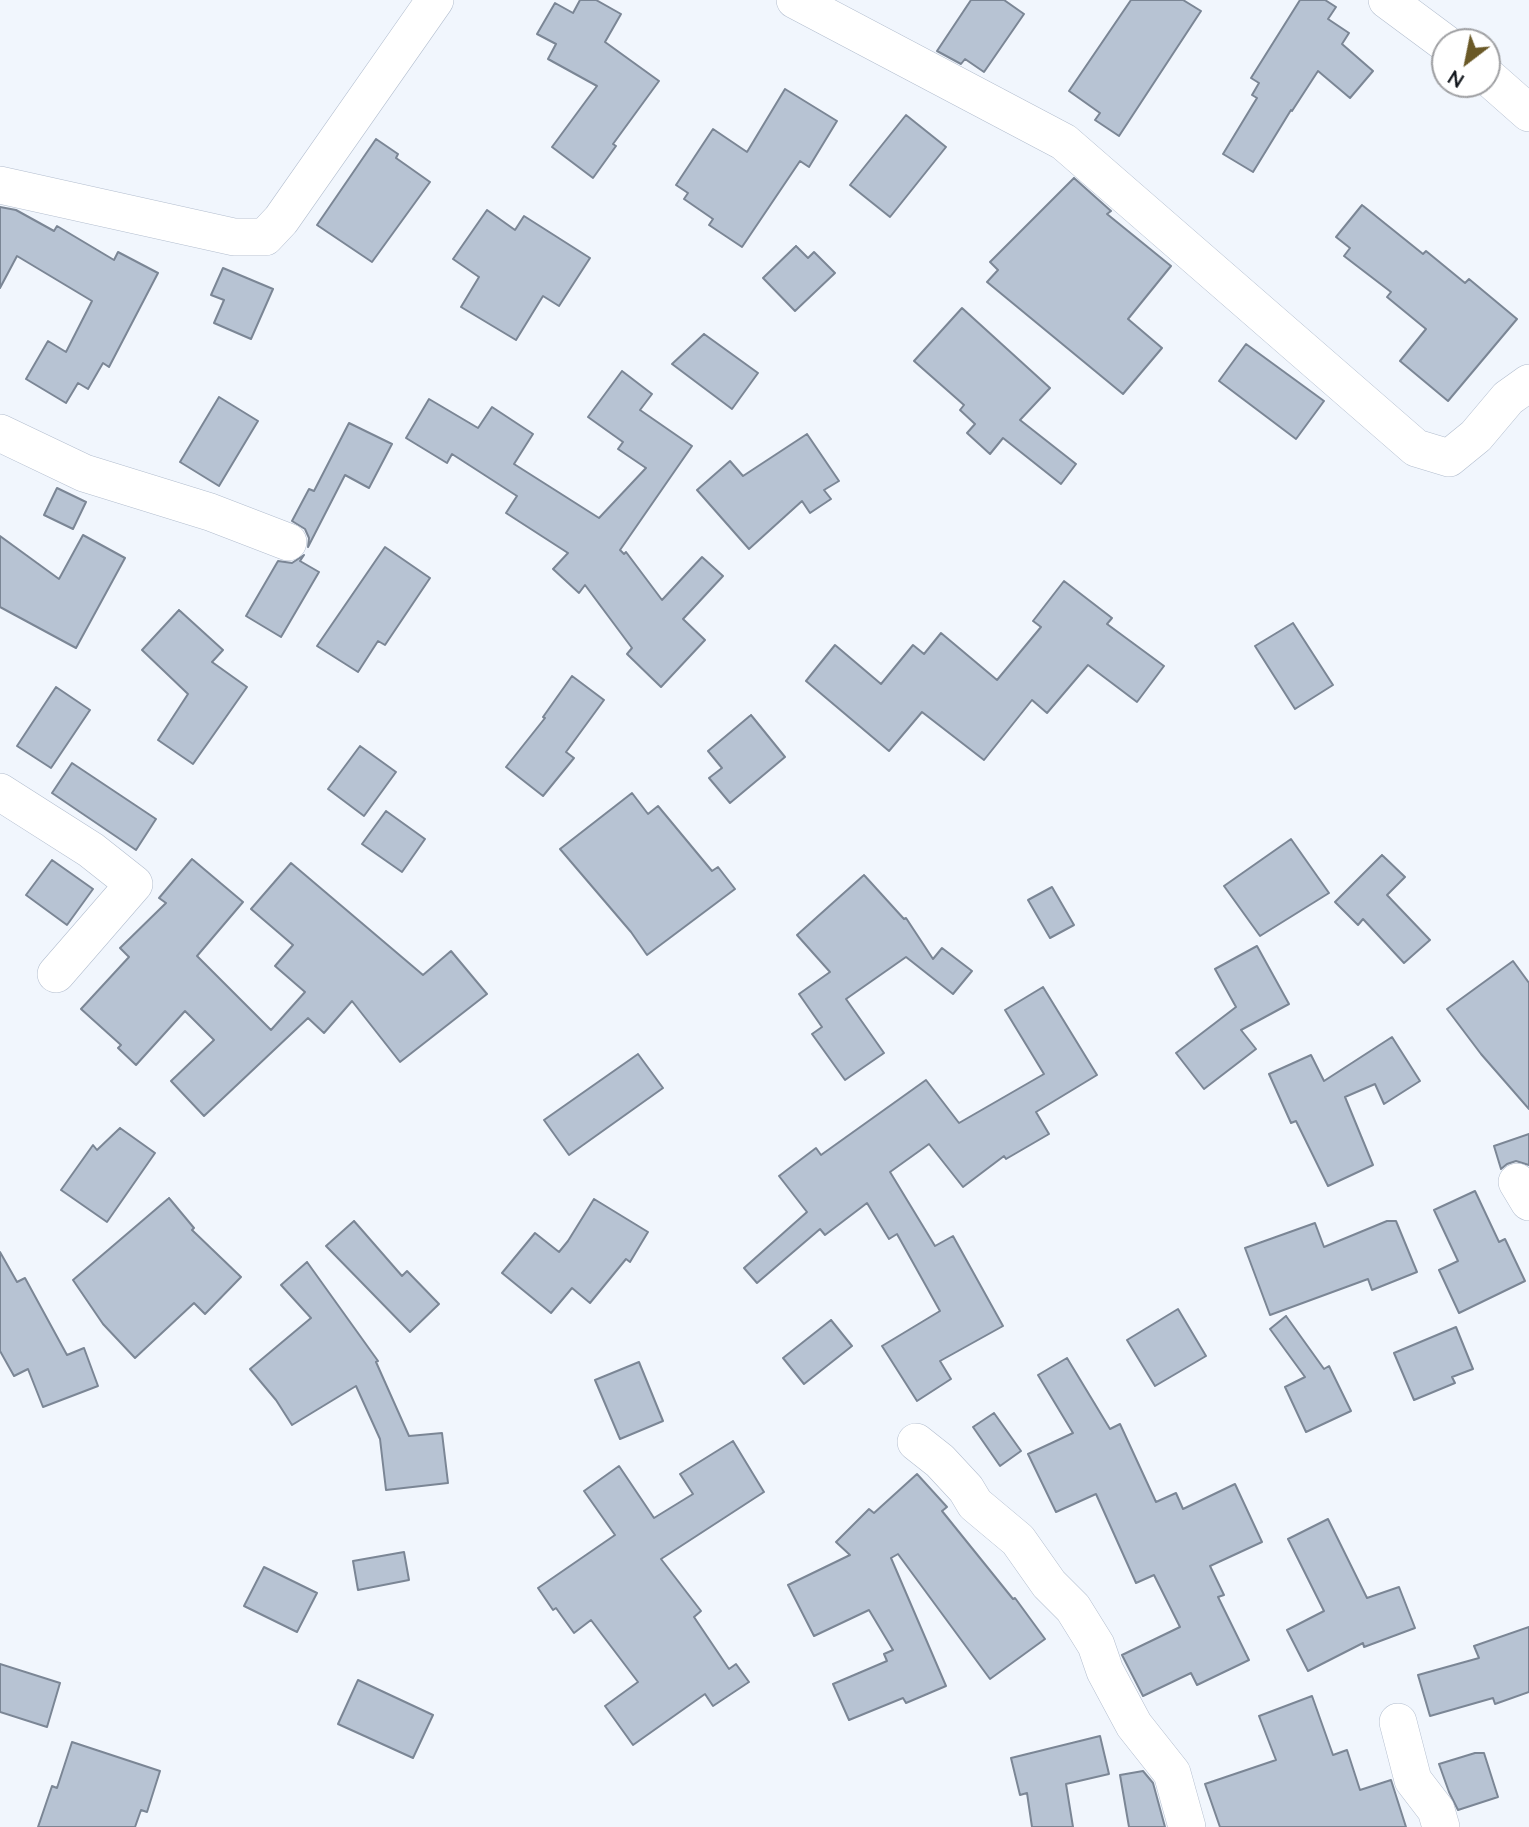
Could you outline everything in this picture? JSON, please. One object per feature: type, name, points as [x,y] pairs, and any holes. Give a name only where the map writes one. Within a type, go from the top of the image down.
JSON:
[{"type":"street","points":[[0,185],[234,237],[265,237],[281,220],[435,0]]},
{"type":"street","points":[[795,0],[1064,142],[1416,448],[1450,458],[1476,436],[1508,398],[1529,383]]},
{"type":"street","points":[[1387,0],[1431,33]]},
{"type":"street","points":[[1501,88],[1529,113]]},
{"type":"street","points":[[0,433],[83,473],[210,512],[288,542]]},
{"type":"street","points":[[0,792],[91,850],[134,884],[57,974]]},
{"type":"street","points":[[916,1442],[940,1461],[975,1504],[1017,1540],[1049,1584],[1073,1608],[1096,1645],[1105,1671],[1134,1725],[1172,1773],[1187,1827]]},
{"type":"street","points":[[1398,1722],[1413,1780],[1436,1810],[1441,1827]]},
{"type":"building","points":[[580,0],[596,0],[621,14],[605,42],[659,81],[613,144],[616,146],[593,178],[552,147],[597,86],[548,59],[556,44],[537,34],[555,3],[573,13]]},
{"type":"building","points":[[971,0],[1004,0],[1024,14],[984,72],[965,59],[961,64],[937,51]]},
{"type":"building","points":[[1131,0],[1183,0],[1201,11],[1119,136],[1095,120],[1100,113],[1069,91]]},
{"type":"building","points":[[1300,0],[1325,0],[1336,7],[1328,19],[1349,33],[1342,44],[1373,71],[1350,98],[1318,71],[1253,172],[1223,154],[1257,98],[1252,95],[1259,83],[1251,78]]},
{"type":"building","points":[[785,89],[837,121],[809,167],[800,161],[742,247],[709,225],[713,219],[684,199],[688,193],[676,185],[713,129],[747,152]]},
{"type":"building","points":[[906,115],[946,147],[890,217],[850,185]]},
{"type":"building","points":[[376,139],[398,154],[396,158],[430,182],[372,262],[317,225]]},
{"type":"building","points":[[1074,178],[1111,211],[1107,214],[1171,266],[1128,319],[1162,348],[1123,394],[987,282],[998,270],[990,262]]},
{"type":"building","points":[[1362,205],[1423,254],[1426,251],[1465,283],[1469,279],[1517,319],[1448,401],[1400,361],[1426,329],[1387,297],[1391,292],[1344,256],[1350,248],[1336,237]]},
{"type":"building","points":[[0,207],[16,210],[54,231],[57,226],[114,260],[118,252],[158,273],[109,367],[103,363],[88,389],[78,383],[66,403],[26,379],[48,341],[66,352],[92,301],[17,256],[0,288]]},
{"type":"building","points":[[487,210],[515,230],[524,216],[590,258],[559,306],[543,296],[516,340],[461,307],[479,277],[453,259]]},
{"type":"building","points":[[796,246],[808,258],[814,252],[835,273],[795,311],[763,278]]},
{"type":"building","points":[[223,268],[273,289],[251,339],[214,323],[224,300],[211,295]]},
{"type":"building","points":[[962,308],[1050,388],[1020,420],[1076,464],[1061,484],[1003,438],[990,454],[967,433],[975,424],[960,410],[964,405],[914,361]]},
{"type":"building","points":[[704,334],[758,373],[732,409],[672,364]]},
{"type":"building","points":[[1246,344],[1324,401],[1296,439],[1219,381]]},
{"type":"building","points":[[622,371],[652,394],[640,410],[692,446],[620,550],[624,554],[626,552],[662,600],[702,557],[723,576],[683,619],[705,640],[661,687],[627,654],[632,648],[585,585],[579,593],[553,569],[568,553],[506,513],[517,496],[452,454],[447,463],[406,438],[429,399],[478,428],[492,407],[533,434],[514,464],[599,518],[646,468],[618,449],[623,442],[588,417]]},
{"type":"building","points":[[219,397],[258,421],[219,486],[180,462]]},
{"type":"building","points":[[349,423],[392,444],[369,488],[345,475],[308,547],[309,538],[305,529],[292,521],[309,489],[314,491]]},
{"type":"building","points":[[807,434],[839,481],[824,490],[831,499],[810,513],[802,501],[749,549],[697,490],[730,461],[743,476]]},
{"type":"building","points":[[57,488],[86,502],[73,529],[44,515]]},
{"type":"building","points":[[83,535],[125,558],[76,648],[0,607],[0,536],[59,579]]},
{"type":"building","points":[[385,547],[430,578],[385,645],[378,641],[358,672],[317,646]]},
{"type":"building","points":[[304,555],[300,561],[319,572],[281,637],[246,616],[278,561],[292,563]]},
{"type":"building","points":[[1064,581],[1112,618],[1107,624],[1164,666],[1137,702],[1088,665],[1047,713],[1032,700],[984,760],[922,712],[889,751],[806,681],[835,645],[881,684],[913,645],[924,654],[941,633],[997,680],[1041,627],[1033,621]]},
{"type":"building","points":[[179,610],[223,650],[212,662],[247,687],[193,764],[158,740],[188,694],[142,650]]},
{"type":"building","points":[[1293,623],[1333,685],[1295,709],[1255,646]]},
{"type":"building","points":[[572,676],[604,700],[566,752],[574,758],[543,796],[506,767],[545,718],[543,717]]},
{"type":"building","points":[[56,687],[90,710],[51,768],[17,746]]},
{"type":"building","points":[[751,715],[785,757],[730,803],[709,778],[722,768],[708,751]]},
{"type":"building","points":[[360,746],[396,772],[364,816],[328,789]]},
{"type":"building","points":[[72,763],[156,819],[136,850],[52,793]]},
{"type":"building","points":[[632,793],[648,814],[658,806],[712,871],[718,867],[735,889],[647,955],[631,932],[560,849]]},
{"type":"building","points":[[386,811],[425,839],[402,872],[362,844]]},
{"type":"building","points":[[1291,839],[1329,893],[1260,936],[1224,886]]},
{"type":"building","points":[[1382,855],[1405,877],[1387,895],[1430,940],[1404,963],[1363,919],[1358,925],[1335,902]]},
{"type":"building","points":[[192,859],[243,902],[197,956],[271,1030],[305,992],[275,966],[293,945],[251,909],[291,863],[423,975],[451,951],[487,994],[400,1062],[352,1001],[324,1033],[308,1018],[204,1116],[171,1081],[214,1040],[185,1011],[136,1065],[118,1048],[121,1045],[81,1009],[129,957],[120,948],[166,903],[159,898]]},
{"type":"building","points":[[52,860],[93,889],[67,925],[26,895]]},
{"type":"building","points":[[864,875],[904,919],[906,918],[933,959],[942,948],[972,971],[953,994],[906,957],[846,999],[884,1053],[845,1080],[812,1034],[822,1027],[799,994],[830,972],[797,935]]},
{"type":"building","points":[[1052,887],[1074,925],[1050,938],[1028,900]]},
{"type":"building","points":[[1257,946],[1289,1004],[1241,1030],[1256,1049],[1204,1089],[1176,1053],[1236,1007],[1215,969]]},
{"type":"building","points":[[1513,961],[1529,983],[1529,1109],[1481,1054],[1447,1009]]},
{"type":"building","points":[[1043,987],[1097,1075],[1036,1112],[1049,1134],[1006,1159],[1004,1156],[963,1187],[929,1144],[890,1172],[935,1246],[953,1236],[1003,1326],[940,1361],[951,1379],[917,1401],[882,1346],[940,1311],[897,1234],[889,1239],[867,1203],[825,1235],[820,1229],[757,1283],[744,1268],[807,1212],[779,1176],[816,1148],[821,1155],[926,1080],[959,1123],[1044,1074],[1005,1010]]},
{"type":"building","points":[[1392,1037],[1420,1081],[1384,1104],[1375,1084],[1345,1097],[1373,1165],[1328,1186],[1296,1121],[1291,1123],[1269,1074],[1311,1055],[1324,1081]]},
{"type":"building","points":[[638,1054],[663,1088],[569,1155],[544,1120]]},
{"type":"building","points":[[120,1128],[155,1153],[107,1222],[61,1190],[93,1145],[97,1150]]},
{"type":"building","points":[[1529,1134],[1529,1165],[1516,1161],[1501,1169],[1494,1146]]},
{"type":"building","points":[[1475,1191],[1499,1242],[1505,1239],[1525,1281],[1459,1313],[1439,1270],[1458,1261],[1434,1210]]},
{"type":"building","points":[[169,1198],[194,1228],[192,1230],[241,1277],[205,1314],[194,1303],[135,1358],[103,1324],[73,1280]]},
{"type":"building","points":[[594,1199],[648,1232],[630,1262],[626,1259],[590,1303],[572,1288],[551,1313],[502,1273],[535,1233],[559,1252]]},
{"type":"building","points":[[354,1221],[402,1276],[407,1271],[439,1304],[410,1332],[326,1246]]},
{"type":"building","points":[[1387,1221],[1396,1221],[1417,1272],[1372,1290],[1368,1279],[1270,1315],[1245,1248],[1315,1223],[1324,1247]]},
{"type":"building","points":[[0,1252],[17,1282],[25,1278],[67,1355],[84,1348],[98,1386],[43,1407],[28,1369],[14,1376],[0,1351]]},
{"type":"building","points":[[307,1262],[378,1361],[376,1362],[409,1436],[442,1433],[448,1483],[386,1490],[380,1439],[356,1386],[292,1425],[276,1400],[250,1369],[311,1318],[281,1285]]},
{"type":"building","points":[[1178,1309],[1206,1356],[1155,1386],[1127,1340]]},
{"type":"building","points":[[1286,1316],[1324,1369],[1329,1366],[1351,1411],[1306,1432],[1285,1387],[1305,1377],[1270,1329]]},
{"type":"building","points":[[831,1320],[852,1346],[804,1384],[783,1358]]},
{"type":"building","points":[[1456,1327],[1473,1369],[1452,1377],[1455,1383],[1414,1400],[1394,1353]]},
{"type":"building","points":[[1067,1358],[1110,1429],[1120,1424],[1156,1502],[1176,1493],[1183,1509],[1235,1484],[1262,1542],[1210,1566],[1224,1595],[1218,1597],[1249,1660],[1197,1685],[1191,1673],[1143,1696],[1122,1655],[1180,1627],[1154,1575],[1136,1583],[1096,1494],[1056,1512],[1028,1454],[1073,1433],[1038,1375]]},
{"type":"building","points":[[639,1362],[663,1421],[620,1439],[595,1380]]},
{"type":"building","points":[[994,1413],[1021,1451],[1000,1466],[973,1427]]},
{"type":"building","points":[[733,1441],[764,1492],[661,1559],[701,1611],[694,1617],[729,1669],[736,1664],[749,1682],[713,1706],[705,1694],[633,1745],[605,1706],[638,1682],[591,1620],[574,1633],[538,1588],[615,1535],[584,1491],[619,1466],[654,1518],[693,1494],[680,1474]]},
{"type":"building","points":[[917,1474],[947,1507],[942,1511],[1013,1599],[1015,1598],[1045,1639],[990,1679],[898,1554],[891,1558],[946,1686],[906,1703],[903,1698],[849,1720],[833,1684],[887,1661],[884,1654],[893,1650],[869,1610],[814,1636],[788,1585],[850,1555],[836,1542],[869,1509],[874,1513]]},
{"type":"building","points":[[1328,1519],[1367,1598],[1399,1587],[1415,1628],[1364,1647],[1363,1643],[1308,1671],[1287,1630],[1324,1611],[1288,1539]]},
{"type":"building","points":[[404,1552],[409,1580],[358,1590],[353,1561]]},
{"type":"building","points":[[264,1567],[317,1593],[297,1632],[244,1606]]},
{"type":"building","points":[[1529,1627],[1529,1692],[1495,1704],[1493,1698],[1430,1716],[1418,1675],[1479,1658],[1474,1646]]},
{"type":"building","points":[[0,1664],[60,1683],[47,1727],[0,1712]]},
{"type":"building","points":[[358,1680],[433,1715],[413,1758],[338,1724]]},
{"type":"building","points":[[1312,1696],[1333,1755],[1347,1750],[1360,1790],[1391,1780],[1406,1827],[1220,1827],[1205,1784],[1276,1760],[1259,1716]]},
{"type":"building","points":[[1100,1736],[1109,1774],[1066,1784],[1073,1827],[1032,1827],[1027,1793],[1020,1795],[1011,1758]]},
{"type":"building","points":[[72,1742],[160,1771],[147,1812],[141,1810],[135,1827],[38,1827],[52,1786],[57,1788]]},
{"type":"building","points":[[1475,1753],[1484,1753],[1498,1797],[1458,1810],[1439,1764]]},
{"type":"building","points":[[1143,1771],[1153,1783],[1165,1827],[1129,1827],[1120,1775]]}]
